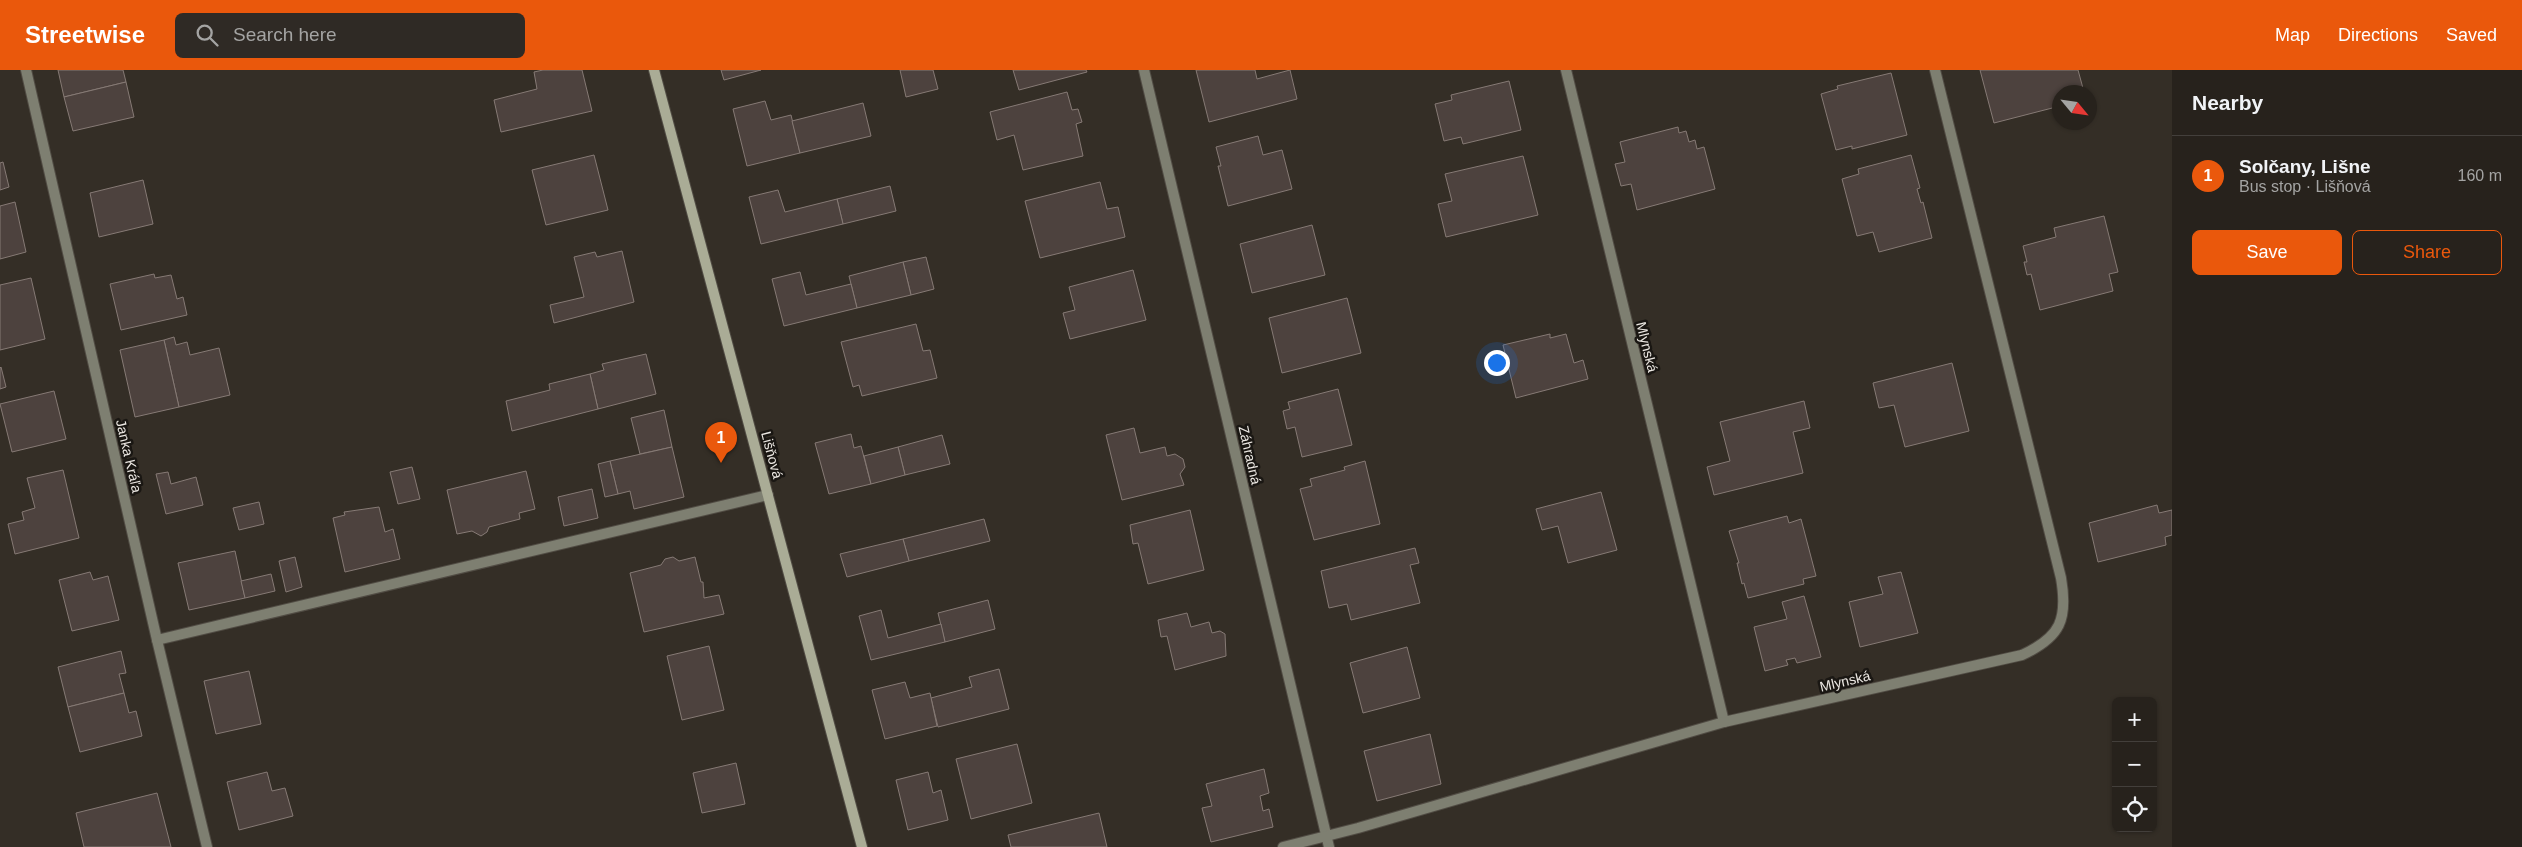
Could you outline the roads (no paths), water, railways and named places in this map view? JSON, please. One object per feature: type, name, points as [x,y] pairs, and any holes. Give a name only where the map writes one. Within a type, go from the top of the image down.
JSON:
[{"type":"main road","name":"Lišňová","points":[[654,70],[862,847]]},
{"type":"street","name":"Janka Kráľa","points":[[26,70],[157,640],[207,847]]},
{"type":"street","name":"Záhradná","points":[[1144,70],[1329,847]]},
{"type":"street","name":"Mlynská","points":[[1566,70],[1724,722],[2022,655],[2040,646],[2059,626],[2065,603],[2061,578],[1935,70]]},
{"type":"street","points":[[157,640],[768,495]]},
{"type":"street","points":[[1283,847],[1724,722]]},
{"type":"place","name":"Solčany, Lišne","points":[[721,463]]}]
